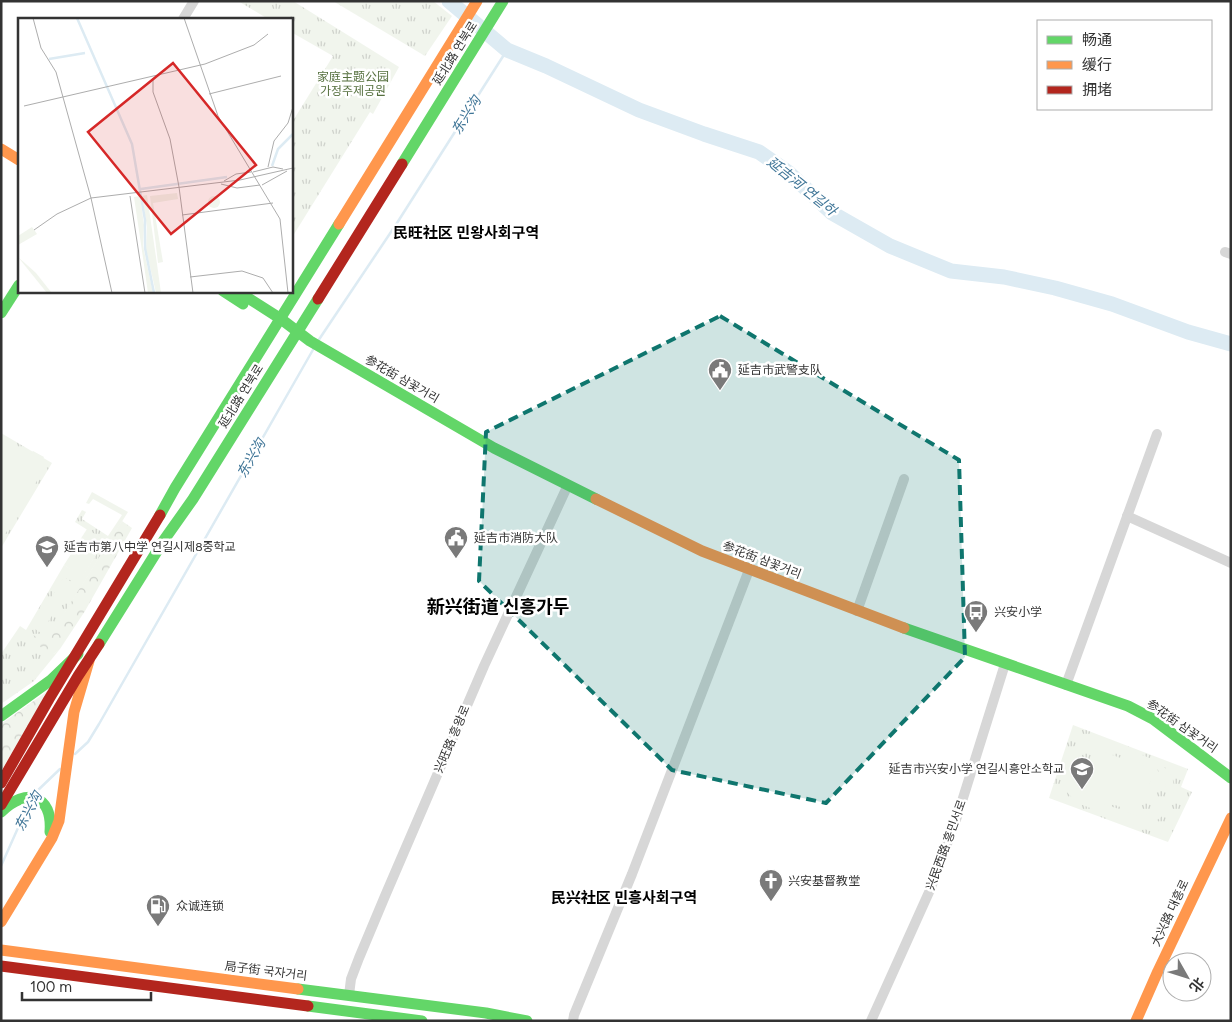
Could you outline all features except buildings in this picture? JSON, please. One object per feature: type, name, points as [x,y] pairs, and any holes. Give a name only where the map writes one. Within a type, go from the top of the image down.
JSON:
[{"type":"main road","name":"延北路 연북로","points":[[1,782],[151,533],[175,488],[477,1]]},
{"type":"main road","name":"延北路 연북로","points":[[1,806],[78,676],[164,540],[193,499],[503,1]]},
{"type":"main road","points":[[1,149],[18,159]]},
{"type":"main road","points":[[1,159],[18,169]]},
{"type":"main road","points":[[1,313],[18,287]]},
{"type":"main road","name":"参花街 삼꽃거리","points":[[225,292],[297,332],[321,348],[494,448],[650,528],[749,570],[857,611],[1140,711],[1231,778]]},
{"type":"main road","name":"参花街 삼꽃거리","points":[[237,292],[279,322]]},
{"type":"main road","points":[[1,716],[51,680],[78,654]]},
{"type":"main road","points":[[1,922],[57,828],[61,812],[75,704],[89,661]]},
{"type":"main road","points":[[1,812],[10,802],[19,797],[30,796],[44,803],[52,820],[50,831],[1,915]]},
{"type":"main road","name":"大兴路 대흥로","points":[[1136,1021],[1231,818]]},
{"type":"main road","name":"局子街 국자거리","points":[[1,950],[486,1013],[527,1021]]},
{"type":"main road","points":[[1,966],[422,1021]]},
{"type":"street","points":[[184,18],[194,1]]},
{"type":"street","points":[[1066,685],[1156,434]]},
{"type":"street","points":[[857,611],[904,479]]},
{"type":"street","name":"兴旺路 흥왕로","points":[[349,995],[351,979],[389,886],[484,666],[567,487]]},
{"type":"street","points":[[1127,516],[1231,563]]},
{"type":"street","points":[[573,1021],[636,864],[749,570]]},
{"type":"street","name":"兴民西路 흥민서로","points":[[871,1021],[930,890],[958,814],[1005,664]]},
{"type":"highlighted area","points":[[720,316],[959,460],[965,657],[826,803],[672,770],[479,581],[486,432]]},
{"type":"green space","name":"家庭主题公园 가정주제공원","points":[[238,1],[293,1],[399,67],[373,114],[370,112],[292,237],[292,122],[333,56],[292,33],[292,18],[266,18]]},
{"type":"green space","points":[[333,1],[433,1],[452,16],[425,56]]},
{"type":"green space","points":[[1,433],[52,463],[1,548]]},
{"type":"green space","points":[[1,437],[31,454],[33,451],[44,457],[42,461],[47,464],[1,541]]},
{"type":"green space","points":[[92,492],[128,512],[46,643],[34,636],[54,654],[60,649],[34,681],[1,704],[1,654],[20,626],[26,630],[64,565],[82,576],[105,541],[75,522],[82,510],[86,512],[82,519],[108,536],[122,515],[93,499],[89,504],[86,503]]},
{"type":"green space","points":[[122,521],[132,528],[85,611],[60,649],[54,654],[46,651],[39,645],[33,635],[46,642]]},
{"type":"green space","points":[[87,529],[105,541],[82,577],[64,565]]},
{"type":"green space","points":[[64,577],[73,583],[61,602],[52,596]]},
{"type":"green space","points":[[44,608],[53,614],[41,633],[32,627]]},
{"type":"green space","points":[[49,690],[1,771],[1,724]]},
{"type":"green space","points":[[1073,725],[1188,769],[1181,787],[1192,792],[1168,842],[1049,798]]},
{"type":"green space","points":[[1094,739],[1113,744],[1155,761],[1168,772],[1174,787],[1173,797],[1167,811],[1155,821],[1164,824],[1160,835],[1080,804],[1070,795],[1063,786],[1060,776],[1061,766],[1064,757],[1071,749],[1081,743]],"holes":[[[1097,748],[1106,749],[1157,769],[1166,784],[1166,792],[1165,799],[1156,810],[1139,816],[1087,798],[1073,784],[1071,769],[1079,756]]]},
{"type":"green space","points":[[1098,750],[1155,770],[1139,814],[1083,793]]},
{"type":"waterway","name":"延吉河 연길하","points":[[449,1],[507,50],[546,66],[639,110],[759,152],[789,173],[832,213],[890,246],[951,271],[1004,277],[1055,288],[1112,304],[1188,332],[1231,344]]},
{"type":"waterway","name":"东兴沟","points":[[318,341],[397,223],[507,50]]},
{"type":"waterway","name":"东兴沟","points":[[75,754],[88,742],[99,724],[314,348]]},
{"type":"waterway","name":"东兴沟","points":[[35,793],[60,769]]},
{"type":"waterway","name":"东兴沟","points":[[1,866],[30,801]]},
{"type":"traffic: fast","points":[[402,164],[503,1]]},
{"type":"traffic: fast","points":[[160,515],[339,224]]},
{"type":"traffic: fast","points":[[1,313],[18,287]]},
{"type":"traffic: fast","points":[[225,292],[243,304]]},
{"type":"traffic: fast","points":[[239,292],[281,319],[310,341],[494,448],[596,499]]},
{"type":"traffic: fast","points":[[99,644],[164,540],[193,499],[318,299]]},
{"type":"traffic: fast","points":[[904,628],[1128,706],[1153,719],[1231,778]]},
{"type":"traffic: fast","points":[[1,716],[51,680],[78,654]]},
{"type":"traffic: fast","points":[[1,812],[10,804],[20,799],[36,798],[47,809],[50,819],[50,832]]},
{"type":"traffic: fast","points":[[298,989],[486,1013],[527,1021]]},
{"type":"traffic: fast","points":[[308,1006],[422,1021]]},
{"type":"traffic: slow","points":[[339,224],[477,1]]},
{"type":"traffic: slow","points":[[1,149],[18,159]]},
{"type":"traffic: slow","points":[[596,499],[702,551],[904,628]]},
{"type":"traffic: slow","points":[[1,922],[52,838],[59,821],[74,712],[89,661]]},
{"type":"traffic: slow","points":[[1136,1021],[1231,818]]},
{"type":"traffic: slow","points":[[1,950],[298,989]]},
{"type":"traffic: jam","points":[[318,299],[402,164]]},
{"type":"traffic: jam","points":[[1,783],[49,699],[160,515]]},
{"type":"traffic: jam","points":[[1,805],[99,644]]},
{"type":"traffic: jam","points":[[1,966],[308,1006]]},
{"type":"place","name":"延吉市武警支队","points":[[720,391]]},
{"type":"place","name":"延吉市消防大队","points":[[456,559]]},
{"type":"place","name":"延吉市第八中学 연길시제8중학교","points":[[47,568]]},
{"type":"place","name":"兴安小学","points":[[976,633]]},
{"type":"place","name":"延吉市兴安小学 연길시흥안소학교","points":[[1082,790]]},
{"type":"place","name":"兴安基督教堂","points":[[771,902]]},
{"type":"place","name":"众诚连锁","points":[[158,927]]},
{"type":"district","name":"民旺社区 민왕사회구역","points":[[466,233]]},
{"type":"district","name":"新兴街道 신흥가두","points":[[498,607]]},
{"type":"district","name":"民兴社区 민흥사회구역","points":[[624,898]]}]
